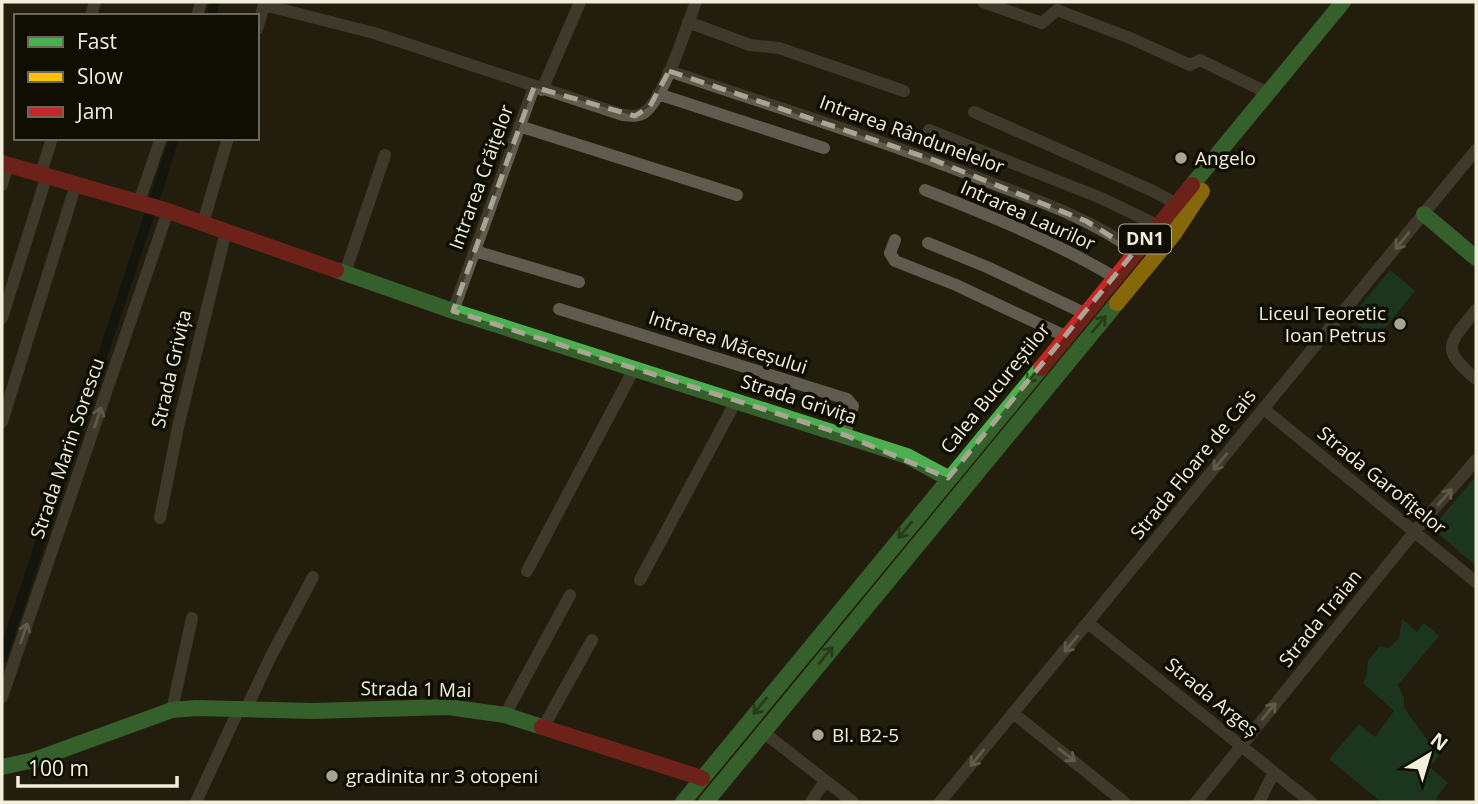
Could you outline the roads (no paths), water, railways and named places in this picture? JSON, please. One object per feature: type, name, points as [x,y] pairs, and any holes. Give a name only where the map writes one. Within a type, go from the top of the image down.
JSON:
[{"type":"main road","name":"Calea Bucureștilor","points":[[683,802],[1343,2]]},
{"type":"main road","name":"Calea Bucureștilor","points":[[706,802],[1173,235],[1208,183],[1356,2]]},
{"type":"main road","name":"Strada Grivița","points":[[5,164],[168,211],[453,311],[845,435],[907,456],[948,478]]},
{"type":"main road","points":[[1424,214],[1476,258]]},
{"type":"main road","name":"Strada 1 Mai","points":[[2,767],[34,760],[172,710],[197,708],[312,711],[449,707],[505,715],[702,778]]},
{"type":"street","points":[[580,2],[538,88],[630,116],[644,112],[658,94],[696,2]]},
{"type":"street","points":[[983,2],[1042,23],[1057,10],[1190,65],[1200,60],[1268,93]]},
{"type":"street","points":[[259,22],[264,4]]},
{"type":"street","name":"Intrarea Crăițelor","points":[[264,4],[374,33],[538,88],[519,126],[453,311]]},
{"type":"street","points":[[688,22],[756,47],[779,48],[904,91]]},
{"type":"street","name":"Intrarea Rândunelelor","points":[[669,71],[922,156],[992,183],[1096,226],[1135,251]]},
{"type":"street","points":[[658,94],[824,148]]},
{"type":"street","points":[[974,112],[1175,203]]},
{"type":"street","points":[[519,126],[737,195]]},
{"type":"street","points":[[929,130],[1101,198],[1157,225]]},
{"type":"street","points":[[2,318],[52,140]]},
{"type":"street","points":[[139,202],[160,140]]},
{"type":"street","points":[[203,223],[227,140]]},
{"type":"street","name":"Strada Floare de Cais","points":[[940,802],[1476,150]]},
{"type":"street","points":[[345,273],[385,155]]},
{"type":"street","points":[[2,185],[5,164]]},
{"type":"street","points":[[2,422],[76,184]]},
{"type":"street","name":"Intrarea Laurilor","points":[[925,190],[1016,227],[1084,259],[1114,277]]},
{"type":"street","name":"Strada Marin Sorescu","points":[[2,697],[168,211]]},
{"type":"street","name":"Strada Grivița","points":[[160,519],[178,427],[226,231]]},
{"type":"street","points":[[895,240],[890,253],[895,261],[956,285],[1065,336]]},
{"type":"street","points":[[928,243],[987,267],[1084,313]]},
{"type":"street","points":[[474,251],[579,282]]},
{"type":"street","name":"Intrarea Măceșului","points":[[559,309],[847,399],[853,406],[845,435]]},
{"type":"street","points":[[1476,310],[1454,339],[1451,349],[1452,357],[1476,379]]},
{"type":"street","points":[[527,571],[634,369]]},
{"type":"street","points":[[640,580],[736,401]]},
{"type":"street","name":"Strada Garofițelor","points":[[1264,409],[1476,582]]},
{"type":"street","name":"Strada Traian","points":[[1196,802],[1415,531],[1476,460]]},
{"type":"street","points":[[196,802],[313,577]]},
{"type":"street","points":[[505,715],[570,595]]},
{"type":"street","points":[[172,710],[192,618]]},
{"type":"street","name":"Strada Argeș","points":[[1088,623],[1311,802]]},
{"type":"street","points":[[544,726],[592,640]]},
{"type":"street","points":[[1013,713],[1124,802]]},
{"type":"street","points":[[763,732],[853,802]]},
{"type":"street","points":[[1259,802],[1274,772]]},
{"type":"street","points":[[811,802],[825,781]]},
{"type":"waterway","points":[[212,14],[215,2]]},
{"type":"waterway","points":[[155,198],[173,140]]},
{"type":"waterway","points":[[2,658],[149,215]]},
{"type":"place","name":"Angelo","points":[[1181,158]]},
{"type":"place","name":"Liceul Teoretic Ioan Petrus","points":[[1400,324]]},
{"type":"place","name":"Bl. B2-5","points":[[818,735]]},
{"type":"place","name":"gradinita nr 3 otopeni","points":[[332,776]]}]
